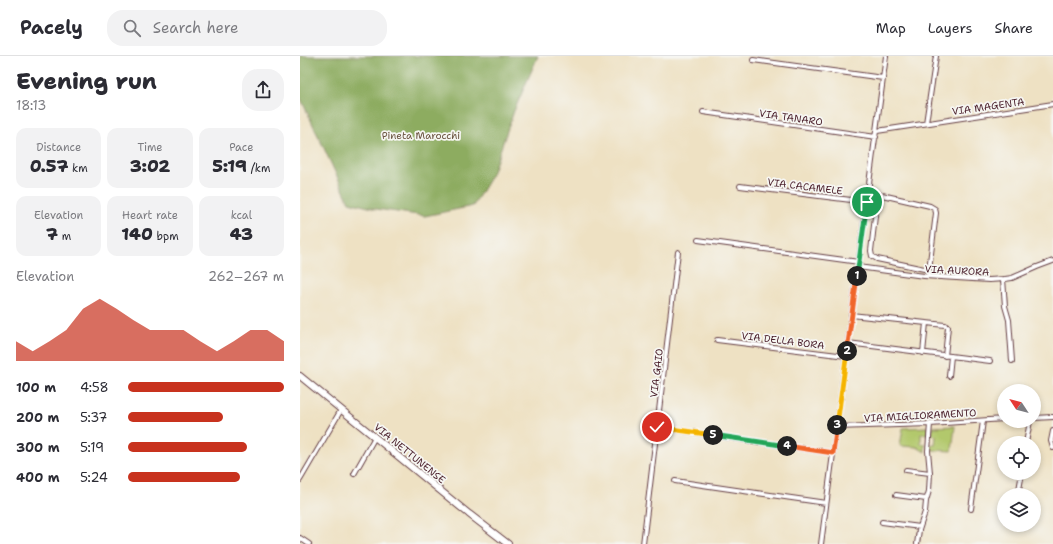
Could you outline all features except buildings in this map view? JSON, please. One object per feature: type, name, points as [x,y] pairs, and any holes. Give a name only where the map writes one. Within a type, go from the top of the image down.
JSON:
[{"type":"main road","name":"VIA NETTUNENSE","points":[[301,379],[507,544]]},
{"type":"street","points":[[821,544],[886,56]]},
{"type":"street","points":[[926,123],[936,56]]},
{"type":"street","points":[[753,60],[883,78]]},
{"type":"street","name":"VIA MAGENTA","points":[[877,131],[1053,104]]},
{"type":"street","name":"VIA TANARO","points":[[703,112],[876,137]]},
{"type":"street","name":"VIA CACAMELE","points":[[740,186],[867,202]]},
{"type":"street","points":[[928,276],[929,270],[936,213],[935,209],[930,206],[882,194],[880,195],[877,200],[871,251],[872,256],[877,259],[929,270]]},
{"type":"street","points":[[698,240],[859,262]]},
{"type":"street","name":"VIA GAIO","points":[[643,544],[678,252]]},
{"type":"street","name":"VIA AURORA","points":[[858,267],[928,276],[983,280],[1015,277],[1053,261]]},
{"type":"street","points":[[1004,279],[1005,306],[1010,322],[1012,361]]},
{"type":"street","points":[[852,314],[947,326],[945,356]]},
{"type":"street","points":[[922,352],[926,323]]},
{"type":"street","name":"VIA DELLA BORA","points":[[717,340],[846,356]]},
{"type":"street","points":[[848,343],[990,361]]},
{"type":"street","points":[[949,376],[951,356]]},
{"type":"street","points":[[301,477],[341,410]]},
{"type":"street","points":[[1041,418],[1053,417]]},
{"type":"street","name":"VIA MIGLIORAMENTO","points":[[836,427],[930,424],[997,420]]},
{"type":"street","points":[[971,509],[983,421]]},
{"type":"street","points":[[917,544],[929,491],[930,473],[928,449],[930,424]]},
{"type":"street","points":[[657,427],[833,453]]},
{"type":"street","points":[[1053,431],[1051,441],[1053,448]]},
{"type":"street","points":[[354,474],[375,438]]},
{"type":"street","points":[[906,470],[930,473]]},
{"type":"street","points":[[676,481],[826,503]]},
{"type":"street","points":[[896,495],[926,499]]},
{"type":"street","points":[[882,522],[920,527]]},
{"type":"street","points":[[300,538],[309,544]]},
{"type":"green space","name":"Pineta Marocchi","points":[[300,56],[538,56],[514,111],[492,174],[473,206],[425,216],[376,209],[349,202],[300,97]]},
{"type":"green space","points":[[955,426],[952,451],[931,450],[931,445],[935,445],[936,436],[932,435],[933,427]]},
{"type":"green space","points":[[928,427],[927,434],[921,434],[921,444],[925,444],[925,452],[917,447],[900,446],[903,428]]},
{"type":"route","points":[[657,427],[833,453],[867,202]]}]
